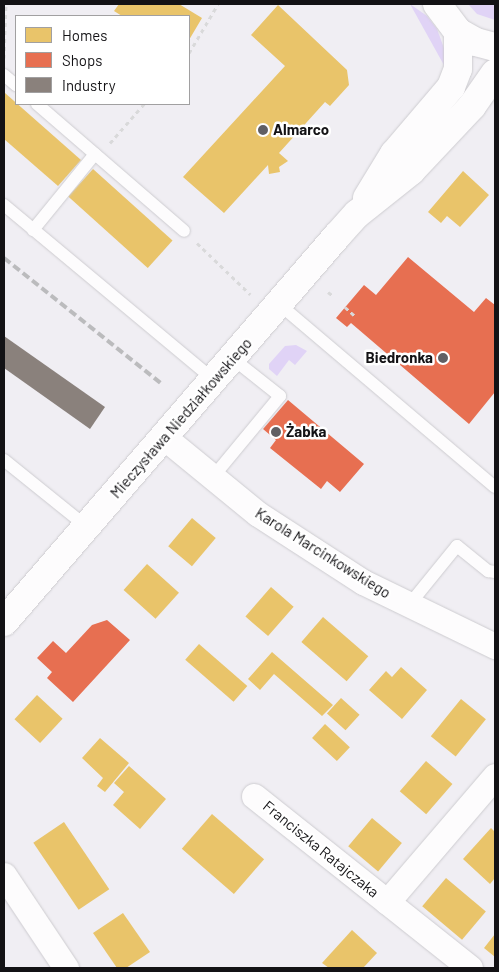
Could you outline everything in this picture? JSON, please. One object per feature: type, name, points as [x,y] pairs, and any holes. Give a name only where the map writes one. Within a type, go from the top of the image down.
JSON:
[{"type":"street","points":[[437,4],[458,32],[476,42],[495,47]]},
{"type":"street","name":"Mieczysława Niedziałkowskiego","points":[[4,622],[357,214],[394,154],[451,87],[458,69],[458,32]]},
{"type":"street","name":"Mieczysława Niedziałkowskiego","points":[[357,214],[411,171],[472,106],[495,73]]},
{"type":"street","name":"Karola Marcinkowskiego","points":[[165,438],[266,520],[363,582],[495,646]]},
{"type":"street","name":"Franciszka Ratajczaka","points":[[387,902],[495,776]]},
{"type":"street","name":"Franciszka Ratajczaka","points":[[254,796],[470,968]]},
{"type":"street","points":[[4,875],[66,968]]},
{"type":"lane","points":[[4,75],[15,85]]},
{"type":"lane","points":[[38,105],[184,231]]},
{"type":"lane","points":[[33,230],[96,155]]},
{"type":"lane","points":[[4,205],[214,380]]},
{"type":"lane","points":[[279,304],[495,487]]},
{"type":"lane","points":[[213,477],[280,396],[232,358]]},
{"type":"lane","points":[[4,460],[87,527]]},
{"type":"lane","points":[[409,605],[457,546],[488,571],[495,572]]},
{"type":"path","points":[[4,75],[6,4]]},
{"type":"path","points":[[190,51],[218,4]]},
{"type":"path","points":[[96,155],[143,105]]},
{"type":"path","points":[[184,231],[250,294]]},
{"type":"path","points":[[345,307],[356,317]]},
{"type":"shaded area","points":[[410,4],[427,16],[437,29],[445,51],[445,67]]},
{"type":"shaded area","points":[[468,4],[495,4],[495,20],[477,14]]},
{"type":"shaded area","points":[[296,345],[307,351],[295,365],[289,360],[277,376],[269,369],[269,364],[285,346]]},
{"type":"building: Homes","points":[[119,4],[179,4],[202,18],[190,38],[190,15],[120,15],[114,11]]},
{"type":"building: Homes","name":"Almarco","points":[[278,5],[347,70],[349,85],[330,106],[325,102],[279,153],[288,161],[279,167],[280,172],[269,174],[268,165],[224,213],[183,177],[285,66],[251,35]]},
{"type":"building: Homes","points":[[5,93],[15,102],[15,105],[19,105],[81,160],[58,186],[4,139]]},
{"type":"building: Homes","points":[[93,169],[173,241],[148,268],[68,196]]},
{"type":"building: Homes","points":[[463,171],[489,195],[460,227],[447,216],[441,223],[428,212]]},
{"type":"building: Homes","points":[[192,518],[216,538],[192,566],[168,546]]},
{"type":"building: Homes","points":[[147,564],[179,593],[156,619],[124,590]]},
{"type":"building: Homes","points":[[271,587],[294,607],[268,636],[245,616]]},
{"type":"building: Homes","points":[[323,617],[368,656],[347,681],[301,642]]},
{"type":"building: Homes","points":[[199,644],[247,686],[234,702],[185,660]]},
{"type":"building: Homes","points":[[272,652],[333,705],[322,716],[274,674],[260,690],[248,679]]},
{"type":"building: Homes","points":[[401,667],[427,690],[402,719],[369,690],[386,671],[392,677]]},
{"type":"building: Homes","points":[[37,695],[63,719],[40,743],[14,719]]},
{"type":"building: Homes","points":[[341,698],[360,715],[346,730],[327,714]]},
{"type":"building: Homes","points":[[461,699],[486,719],[456,756],[431,736]]},
{"type":"building: Homes","points":[[325,724],[350,747],[337,761],[312,738]]},
{"type":"building: Homes","points":[[100,738],[129,763],[105,792],[97,786],[103,778],[82,758]]},
{"type":"building: Homes","points":[[426,761],[452,784],[426,814],[400,791]]},
{"type":"building: Homes","points":[[129,766],[166,799],[140,829],[113,805],[124,792],[114,783]]},
{"type":"building: Homes","points":[[212,814],[264,859],[234,894],[182,849]]},
{"type":"building: Homes","points":[[372,818],[402,843],[378,871],[348,846]]},
{"type":"building: Homes","points":[[64,822],[109,889],[79,910],[33,843]]},
{"type":"building: Homes","points":[[491,828],[495,832],[495,878],[490,884],[463,859]]},
{"type":"building: Homes","points":[[446,878],[486,911],[462,940],[422,906]]},
{"type":"building: Homes","points":[[123,913],[150,952],[126,968],[117,968],[93,933]]},
{"type":"building: Homes","points":[[352,930],[377,953],[363,968],[329,968],[322,963]]},
{"type":"building: Homes","points":[[495,934],[495,957],[484,948]]},
{"type":"building: Shops","name":"Biedronka","points":[[408,257],[474,312],[486,298],[495,305],[495,392],[469,424],[351,323],[347,327],[336,318],[364,285],[376,295]]},
{"type":"building: Shops","points":[[288,400],[364,464],[340,492],[327,481],[321,489],[270,448],[276,440],[263,429]]},
{"type":"building: Shops","points":[[107,620],[130,640],[73,702],[47,678],[52,672],[37,658],[53,641],[66,653],[92,625]]},
{"type":"building: Industry","points":[[4,336],[105,407],[90,429],[4,368]]},
{"type":"railway","points":[[4,258],[163,385]]},
{"type":"place","name":"Almarco","points":[[263,130]]},
{"type":"place","name":"Biedronka","points":[[443,358]]},
{"type":"place","name":"Żabka","points":[[276,432]]}]
